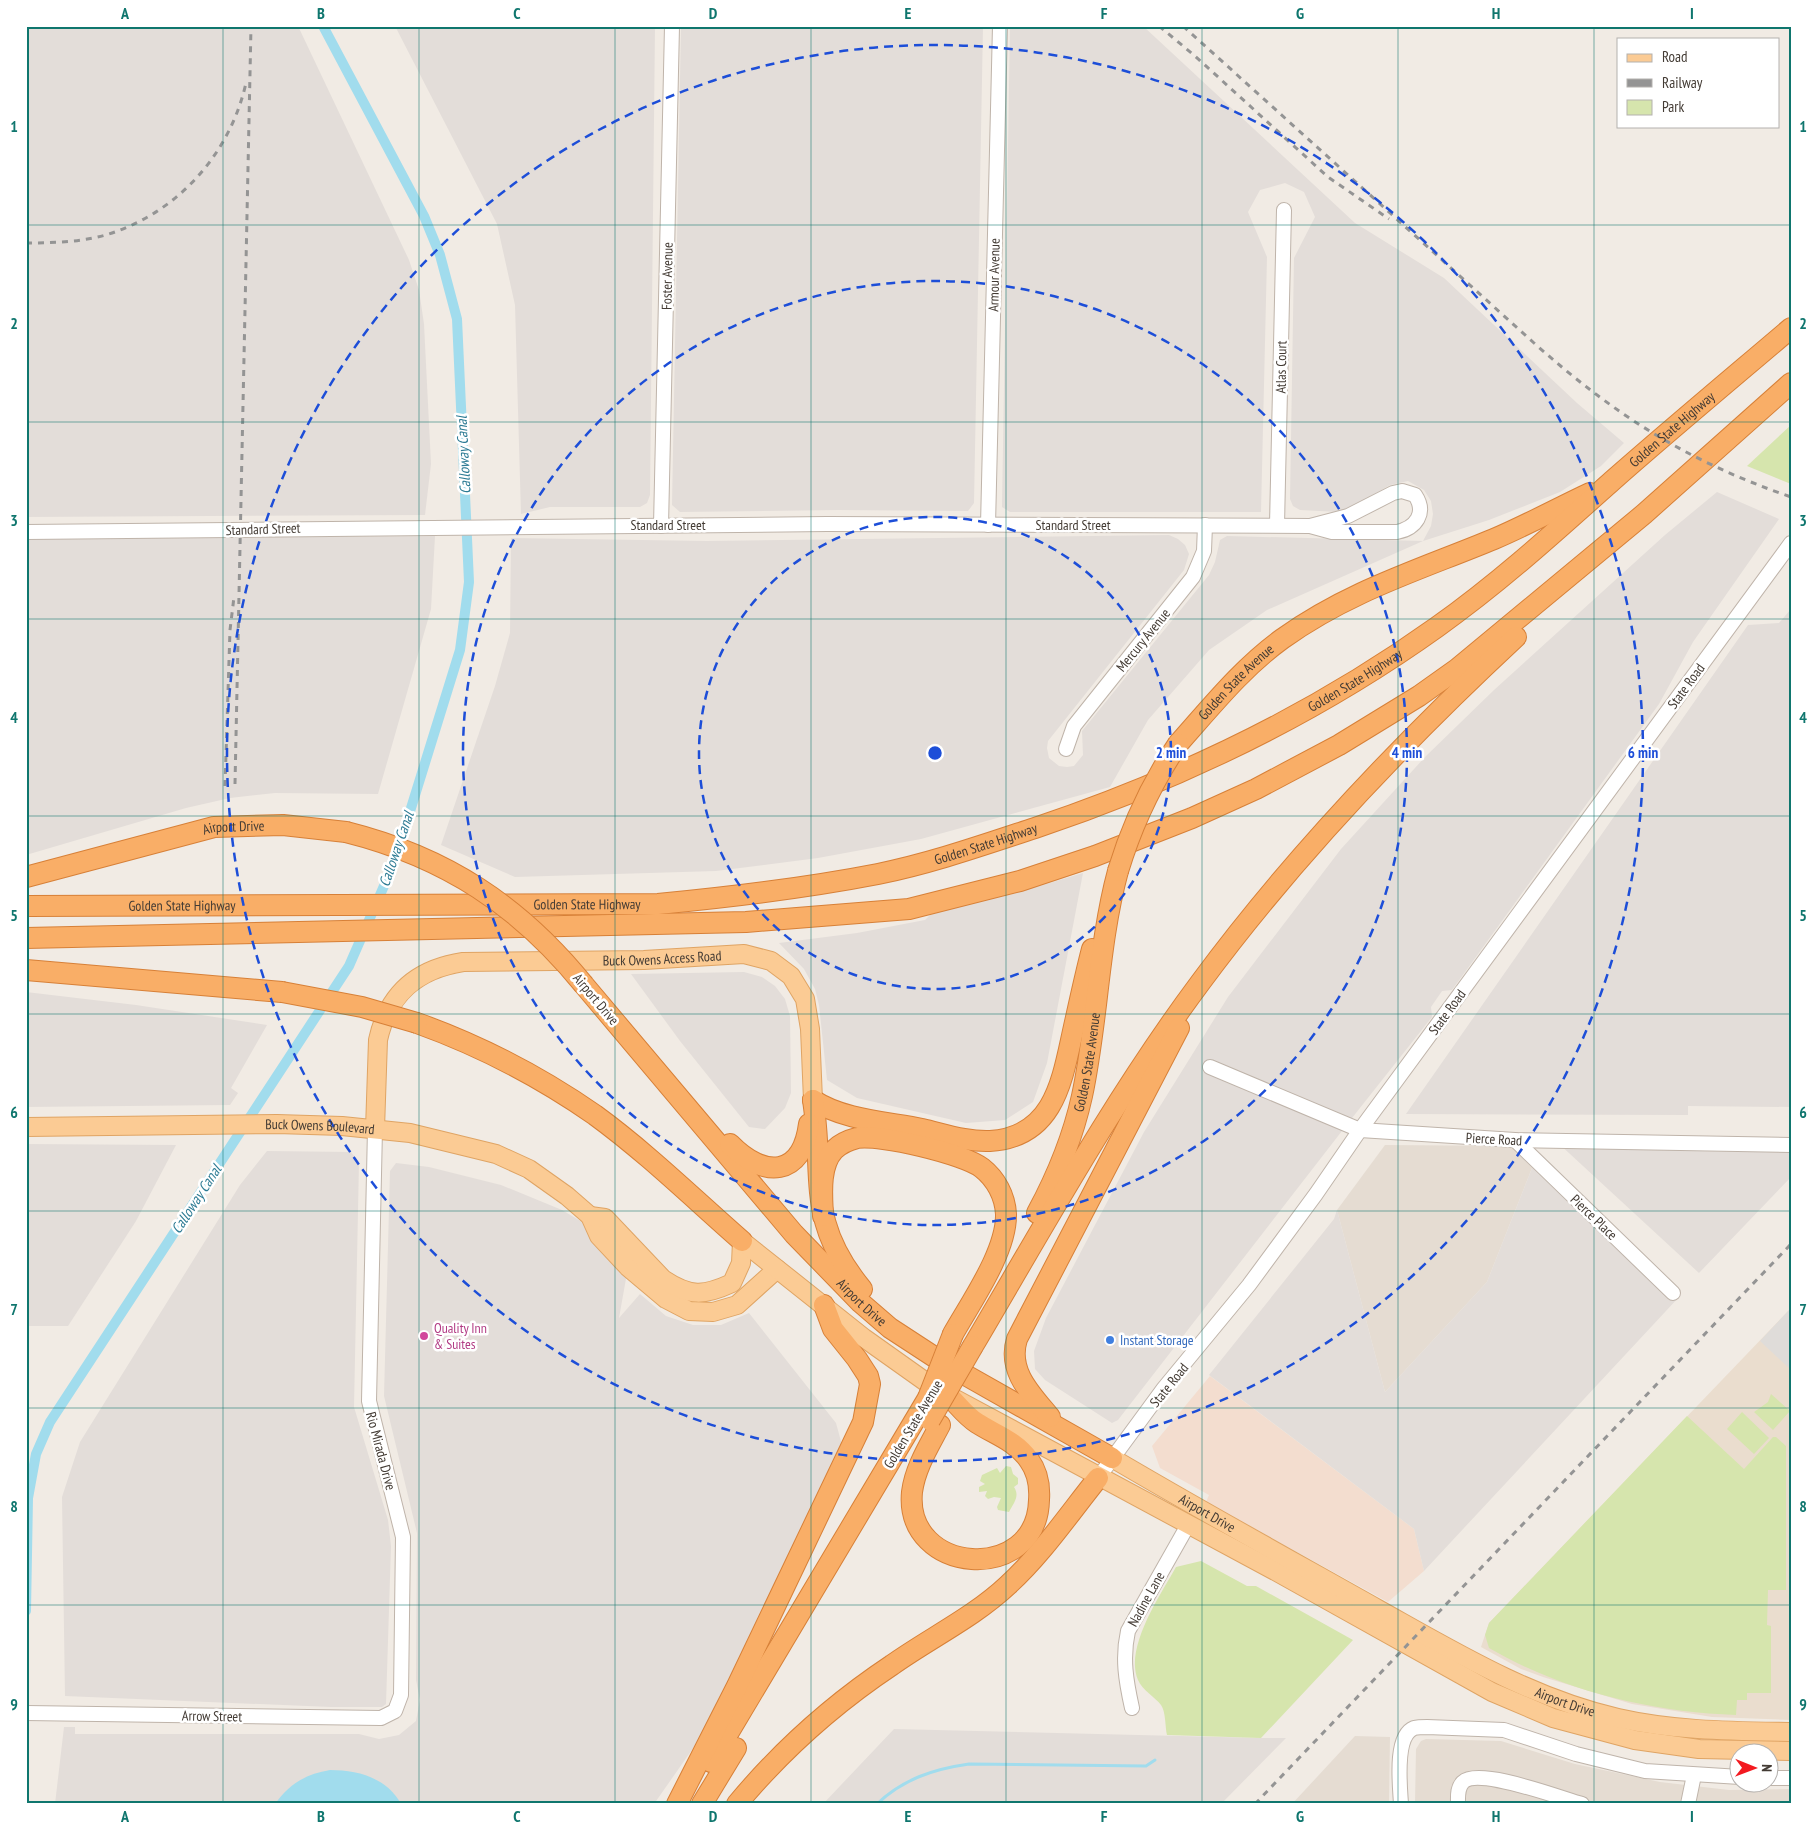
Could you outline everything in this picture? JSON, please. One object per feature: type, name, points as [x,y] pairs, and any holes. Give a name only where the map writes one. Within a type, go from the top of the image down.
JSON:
[{"type":"highway","name":"Golden State Highway","points":[[26,906],[658,904],[718,899],[877,874],[966,852],[1115,800],[1241,745],[1318,704],[1400,653],[1539,548],[1612,482],[1791,328]]},
{"type":"highway","name":"Golden State Highway","points":[[26,938],[746,922],[909,909],[1020,881],[1095,856],[1192,818],[1256,789],[1379,721],[1457,669],[1644,514],[1791,383]]},
{"type":"highway","name":"Golden State Avenue","points":[[702,1804],[929,1414],[964,1344],[1036,1215],[1055,1176],[1071,1137],[1086,1075],[1106,925],[1117,871],[1128,839],[1154,783],[1178,744],[1242,672],[1281,640],[1323,612],[1380,583],[1495,538],[1612,482]]},
{"type":"highway","name":"Golden State Avenue","points":[[964,1344],[1055,1207],[1148,1056],[1199,984],[1271,890],[1351,800],[1458,690],[1644,514]]},
{"type":"highway","name":"Airport Drive","points":[[26,876],[214,827],[290,825],[346,832],[414,853],[443,866],[475,885],[512,911],[540,936],[584,985],[794,1234],[862,1303],[890,1328],[960,1372],[1112,1458]]},
{"type":"highway","points":[[813,1100],[822,1106],[848,1114],[982,1140],[1013,1136],[1032,1126],[1050,1108],[1059,1090],[1100,913],[1117,871]]},
{"type":"highway","name":"Airport Drive","points":[[26,970],[282,992],[362,1007],[417,1023],[481,1048],[564,1094],[625,1139],[742,1242]]},
{"type":"highway","points":[[1058,1426],[1019,1376],[1014,1364],[1014,1350],[1017,1339],[1166,1057],[1199,984]]},
{"type":"highway","points":[[665,1081],[740,1154],[755,1162],[772,1167],[790,1165],[801,1153],[808,1136],[813,1100]]},
{"type":"highway","points":[[813,1100],[818,1188],[823,1216],[830,1239],[843,1264],[864,1290],[885,1310],[905,1336]]},
{"type":"highway","points":[[823,1216],[823,1183],[829,1157],[842,1144],[859,1138],[884,1140],[953,1154],[973,1162],[989,1175],[1001,1193],[1004,1203],[1003,1236],[990,1265],[964,1344]]},
{"type":"highway","points":[[677,1804],[737,1686],[863,1422],[870,1384],[868,1376],[833,1329],[824,1305]]},
{"type":"highway","points":[[929,1414],[919,1468],[914,1484],[912,1505],[917,1520],[928,1538],[952,1555],[976,1560],[1001,1556],[1018,1545],[1032,1526],[1039,1505],[1038,1480],[1029,1460],[1022,1452],[1005,1439],[975,1422],[949,1396]]},
{"type":"highway","name":"Golden State Avenue","points":[[684,1804],[929,1414]]},
{"type":"highway","points":[[737,1804],[802,1736],[864,1685],[988,1602],[1008,1586],[1026,1567],[1098,1478]]},
{"type":"main road","name":"Buck Owens Access Road","points":[[375,1129],[378,1040],[381,1027],[397,996],[420,975],[446,964],[463,962],[644,960],[744,954],[771,961],[792,976],[805,998],[810,1029],[813,1100]]},
{"type":"main road","name":"Buck Owens Boulevard","points":[[26,1127],[277,1124],[375,1129],[440,1138],[496,1154],[551,1183],[590,1216],[598,1236],[628,1267],[666,1299],[689,1311],[713,1312],[737,1305],[777,1269]]},
{"type":"main road","name":"Buck Owens Boulevard","points":[[590,1216],[605,1218],[663,1279],[674,1286],[698,1293],[710,1293],[732,1283],[741,1263],[742,1242]]},
{"type":"main road","name":"Airport Drive","points":[[742,1242],[913,1375],[1477,1684],[1539,1713],[1602,1733],[1652,1743],[1710,1749],[1791,1751]]},
{"type":"main road","name":"Airport Drive","points":[[1112,1458],[1208,1514],[1450,1649],[1540,1694],[1588,1710],[1648,1724],[1718,1731],[1791,1732]]},
{"type":"street","name":"Foster Avenue","points":[[661,526],[672,26]]},
{"type":"street","name":"Armour Avenue","points":[[988,525],[1000,26]]},
{"type":"street","name":"Atlas Court","points":[[1278,525],[1284,210]]},
{"type":"street","name":"Standard Street","points":[[26,532],[436,526],[988,525],[1278,525],[1310,526],[1332,532],[1397,532],[1408,530],[1414,525],[1418,519],[1421,506],[1415,495],[1402,492],[1393,493],[1348,516],[1310,526]]},
{"type":"street","name":"Mercury Avenue","points":[[1066,749],[1074,726],[1193,576],[1204,551],[1204,525]]},
{"type":"street","name":"State Road","points":[[1098,1478],[1164,1388],[1200,1347],[1249,1285],[1360,1130],[1791,543]]},
{"type":"street","name":"Pierce Road","points":[[1210,1067],[1360,1130],[1514,1140],[1791,1146]]},
{"type":"street","name":"Rio Mirada Drive","points":[[375,1129],[369,1401],[403,1537],[401,1695],[395,1711]]},
{"type":"street","name":"Pierce Place","points":[[1514,1140],[1673,1293]]},
{"type":"street","name":"Nadine Lane","points":[[1132,1708],[1124,1667],[1128,1632],[1188,1525]]},
{"type":"street","name":"Arrow Street","points":[[26,1713],[381,1718],[395,1711]]},
{"type":"street","points":[[1400,1804],[1400,1750],[1407,1734],[1414,1728],[1504,1730],[1615,1765],[1645,1771],[1730,1777]]},
{"type":"street","points":[[1688,1804],[1694,1775]]},
{"type":"street","points":[[1458,1804],[1458,1789],[1463,1781],[1474,1778],[1524,1785],[1537,1797],[1582,1804]]},
{"type":"shaded area","points":[[26,26],[298,26],[409,260],[419,290],[424,324],[431,464],[425,515],[26,517]]},
{"type":"shaded area","points":[[395,26],[655,26],[650,495],[647,503],[640,507],[550,507],[521,514],[515,305],[497,224]]},
{"type":"shaded area","points":[[681,26],[983,26],[974,503],[968,511],[680,512],[672,505]]},
{"type":"shaded area","points":[[1010,26],[1143,26],[1355,223],[1444,278],[1577,403],[1624,443],[1601,466],[1560,492],[1489,520],[1423,541],[1431,526],[1433,514],[1431,501],[1424,490],[1408,481],[1390,485],[1347,510],[1339,512],[1300,510],[1293,506],[1290,499],[1294,258],[1315,217],[1304,192],[1285,183],[1260,190],[1248,212],[1267,257],[1261,512],[1010,512],[1002,507]]},
{"type":"shaded area","points":[[1717,492],[1779,519],[1693,642],[1659,704],[1452,990],[1442,991],[1431,1007],[1432,1017],[1118,1420],[1112,1423],[1045,1380],[1035,1369],[1034,1351],[1046,1318],[1144,1132],[1228,997],[1341,849],[1425,757],[1494,690],[1665,535]]},
{"type":"shaded area","points":[[1169,535],[1178,539],[1185,545],[1189,554],[1184,570],[1048,741],[1049,758],[1059,766],[1067,767],[1074,766],[1083,755],[1082,731],[1209,575],[1215,562],[1220,540],[1227,536],[1423,541],[1267,610],[1209,650],[1148,720],[1110,787],[921,839],[818,858],[716,871],[515,877],[441,845],[495,686],[510,633],[511,538],[707,541]]},
{"type":"shaded area","points":[[435,536],[431,609],[378,794],[275,793],[230,798],[186,808],[26,855],[26,539]]},
{"type":"shaded area","points":[[1791,609],[1791,1107],[1688,1106],[1688,1115],[1406,1114],[1748,625],[1779,623]]},
{"type":"shaded area","points":[[1083,873],[1047,1063],[1033,1102],[1005,1120],[966,1123],[857,1098],[827,1080],[819,1005],[815,989],[804,969],[779,943],[857,933],[925,920],[935,910],[1009,895]]},
{"type":"shaded area","points":[[744,972],[762,977],[775,986],[785,999],[790,1016],[791,1093],[785,1108],[765,1129],[749,1127],[680,1041],[631,974]]},
{"type":"shaded area","points":[[26,992],[136,1005],[267,1025],[231,1088],[238,1093],[230,1105],[26,1107]]},
{"type":"shaded area","points":[[1557,1142],[1687,1143],[1688,1151],[1791,1152],[1791,1177],[1699,1273]]},
{"type":"shaded area","points":[[26,1144],[176,1145],[136,1221],[68,1326],[26,1326]]},
{"type":"shaded area","points":[[1385,1145],[1515,1146],[1534,1163],[1487,1282],[1385,1392],[1337,1210]]},
{"type":"shaded area","points":[[267,1151],[351,1152],[359,1162],[354,1407],[388,1520],[391,1546],[386,1704],[382,1707],[331,1707],[65,1696],[62,1497],[80,1442],[240,1185]]},
{"type":"shaded area","points":[[396,1163],[429,1167],[501,1185],[562,1210],[619,1244],[615,1266],[627,1273],[619,1318],[640,1294],[666,1316],[693,1325],[721,1325],[749,1313],[836,1423],[845,1456],[710,1724],[654,1804],[55,1804],[64,1727],[75,1727],[75,1734],[359,1734],[379,1739],[399,1735],[416,1721],[420,1700],[416,1680],[417,1533],[384,1396],[390,1171]]},
{"type":"shaded area","points":[[1534,1163],[1679,1297],[1424,1571],[1414,1529],[1209,1375],[1334,1219],[1337,1210],[1385,1392],[1487,1282]]},
{"type":"shaded area","points":[[1791,1308],[1791,1720],[1712,1717],[1632,1704],[1521,1669],[1481,1647],[1489,1623]]},
{"type":"shaded area","points":[[1791,1308],[1791,1370],[1760,1341]]},
{"type":"shaded area","points":[[1210,1376],[1414,1529],[1424,1571],[1388,1602],[1206,1502],[1209,1495],[1160,1468],[1152,1446]]},
{"type":"shaded area","points":[[894,1729],[1286,1738],[1221,1804],[823,1804]]},
{"type":"shaded area","points":[[1355,1736],[1390,1737],[1389,1804],[1292,1804]]},
{"type":"shaded area","points":[[1426,1739],[1501,1741],[1575,1764],[1660,1782],[1730,1790],[1730,1792],[1780,1792],[1780,1789],[1791,1789],[1791,1804],[1415,1804],[1416,1749],[1421,1741]]},
{"type":"green space","points":[[1791,425],[1791,484],[1747,466]]},
{"type":"green space","points":[[1771,1394],[1790,1411],[1773,1430],[1754,1412],[1768,1402]]},
{"type":"green space","points":[[1742,1412],[1769,1438],[1754,1454],[1727,1429]]},
{"type":"green space","points":[[1687,1416],[1744,1469],[1773,1437],[1776,1437],[1786,1446],[1786,1590],[1768,1590],[1767,1625],[1771,1626],[1771,1693],[1747,1693],[1747,1700],[1737,1700],[1736,1715],[1704,1713],[1640,1704],[1577,1687],[1547,1676],[1489,1648],[1485,1635],[1489,1623]]},
{"type":"green space","points":[[1006,1466],[1011,1467],[1013,1474],[1018,1478],[1018,1484],[1014,1487],[1016,1490],[1016,1500],[1009,1512],[998,1510],[997,1507],[1001,1498],[994,1497],[988,1499],[985,1496],[987,1491],[979,1492],[979,1487],[985,1484],[980,1481],[982,1475],[997,1468],[1000,1473]]},
{"type":"green space","points":[[1201,1561],[1247,1586],[1256,1586],[1353,1640],[1261,1738],[1167,1735],[1163,1708],[1142,1687],[1138,1680],[1135,1667],[1136,1653],[1140,1637],[1154,1606],[1176,1567]]},
{"type":"water","points":[[330,1770],[341,1770],[371,1777],[388,1788],[401,1804],[275,1804],[286,1791],[299,1781],[313,1774]]},
{"type":"waterway","name":"Calloway Canal","points":[[26,1611],[28,1498],[36,1454],[50,1422],[349,966],[394,863],[460,650],[469,582],[457,319],[440,255],[424,216],[323,26]]},
{"type":"waterway","points":[[877,1804],[887,1795],[908,1782],[931,1772],[969,1764],[1146,1766],[1155,1760]]},
{"type":"railway","points":[[235,784],[251,26]]},
{"type":"railway","points":[[1159,26],[1195,56],[1328,177],[1389,219]]},
{"type":"railway","points":[[1183,26],[1534,343],[1594,393],[1654,434],[1686,452],[1718,468],[1791,497]]},
{"type":"railway","points":[[26,243],[68,242],[99,237],[134,224],[157,211],[197,177],[214,156],[228,133],[246,83]]},
{"type":"railway","points":[[225,786],[230,630],[234,597]]},
{"type":"railway","points":[[1255,1804],[1791,1244]]},
{"type":"place","name":"Quality Inn & Suites","points":[[424,1336]]},
{"type":"place","name":"Instant Storage","points":[[1110,1340]]}]
